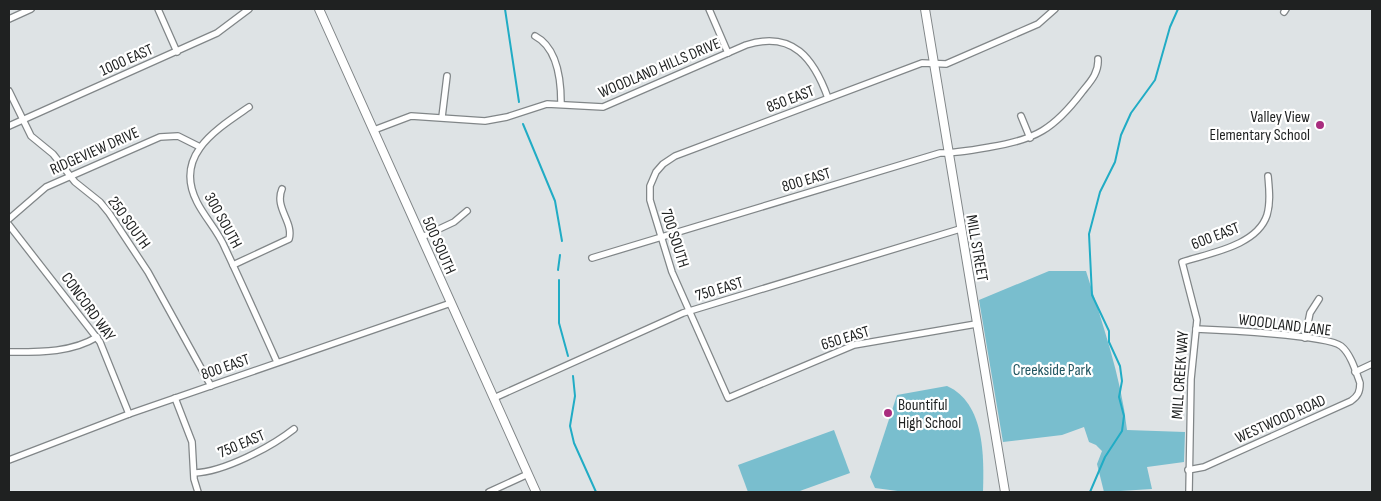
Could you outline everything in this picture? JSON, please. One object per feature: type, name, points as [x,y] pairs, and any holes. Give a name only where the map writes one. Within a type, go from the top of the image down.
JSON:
[{"type":"street","points":[[9,19],[31,9]]},
{"type":"street","points":[[158,9],[177,52]]},
{"type":"street","name":"1000 EAST","points":[[9,126],[222,31],[249,9]]},
{"type":"street","name":"500 SOUTH","points":[[319,9],[536,492]]},
{"type":"street","points":[[709,9],[728,53]]},
{"type":"street","name":"MILL STREET","points":[[925,9],[1005,492]]},
{"type":"street","name":"850 EAST","points":[[660,167],[675,156],[922,63],[946,64],[1032,26],[1047,17],[1055,9]]},
{"type":"street","points":[[535,36],[546,44],[558,70],[560,103]]},
{"type":"street","name":"WOODLAND HILLS DRIVE","points":[[374,130],[411,116],[494,120],[540,106],[560,103],[591,108],[609,106],[728,53],[753,43],[767,40],[793,47],[803,53],[815,66],[828,98]]},
{"type":"street","name":"800 EAST","points":[[592,258],[940,153],[1012,144],[1030,138],[1052,125],[1068,111],[1097,72],[1098,59]]},
{"type":"street","points":[[442,118],[447,76]]},
{"type":"street","name":"250 SOUTH","points":[[9,91],[31,136],[52,154],[69,177],[100,202],[109,213],[148,272],[211,386]]},
{"type":"street","name":"300 SOUTH","points":[[249,107],[212,132],[200,147],[192,171],[192,190],[196,201],[217,233],[233,265],[277,362]]},
{"type":"street","points":[[1020,116],[1030,138]]},
{"type":"street","name":"RIDGEVIEW DRIVE","points":[[9,219],[38,191],[160,136],[178,136],[200,147]]},
{"type":"street","name":"700 SOUTH","points":[[660,167],[652,179],[649,193],[660,238],[672,272],[728,398]]},
{"type":"street","name":"600 EAST","points":[[1182,262],[1234,244],[1258,230],[1268,213],[1268,176]]},
{"type":"street","points":[[233,265],[289,239],[290,232],[279,202],[282,189]]},
{"type":"street","points":[[422,237],[454,222],[467,211]]},
{"type":"street","name":"CONCORD WAY","points":[[9,225],[97,336],[129,414]]},
{"type":"street","name":"750 EAST","points":[[494,398],[689,311],[960,229]]},
{"type":"street","name":"MILL CREEK WAY","points":[[1182,262],[1195,308],[1196,329],[1188,470],[1189,492]]},
{"type":"street","points":[[1305,338],[1310,313],[1319,299]]},
{"type":"street","name":"800 EAST","points":[[9,460],[129,414],[451,303]]},
{"type":"street","name":"650 EAST","points":[[728,398],[854,345],[976,324]]},
{"type":"street","name":"WOODLAND LANE","points":[[1196,329],[1305,338],[1340,345],[1355,372]]},
{"type":"street","points":[[9,352],[58,350],[81,345],[97,336]]},
{"type":"street","points":[[1355,372],[1372,364]]},
{"type":"street","name":"WESTWOOD ROAD","points":[[1188,470],[1204,466],[1351,401],[1359,394],[1360,389],[1355,372]]},
{"type":"street","points":[[175,398],[192,442],[194,473],[198,492]]},
{"type":"street","name":"750 EAST","points":[[194,473],[208,471],[259,452],[294,428]]},
{"type":"street","points":[[489,492],[528,474]]},
{"type":"green space","name":"Creekside Park","points":[[1049,271],[1086,271],[1116,370],[1127,430],[1185,432],[1184,462],[1147,467],[1152,489],[1104,492],[1097,464],[1102,451],[1096,445],[1089,442],[1084,427],[1062,435],[1003,442],[979,300]]},
{"type":"green space","points":[[947,386],[959,394],[969,405],[980,432],[983,492],[905,492],[875,488],[870,477],[897,395]]},
{"type":"green space","points":[[834,430],[850,473],[797,492],[748,492],[738,465]]},
{"type":"waterway","points":[[505,9],[519,102]]},
{"type":"waterway","points":[[1090,492],[1105,457],[1122,431],[1124,416],[1119,397],[1122,381],[1120,366],[1109,342],[1109,331],[1092,295],[1089,234],[1100,192],[1115,162],[1121,135],[1131,113],[1155,80],[1170,27],[1178,9]]},
{"type":"waterway","points":[[523,124],[555,201],[562,241]]},
{"type":"waterway","points":[[558,270],[560,255]]},
{"type":"waterway","points":[[559,280],[559,323],[568,356]]},
{"type":"waterway","points":[[573,376],[575,396],[570,426],[574,443],[596,492]]},
{"type":"place","name":"Valley View Elementary School","points":[[1320,125]]},
{"type":"place","name":"Bountiful High School","points":[[888,413]]}]
